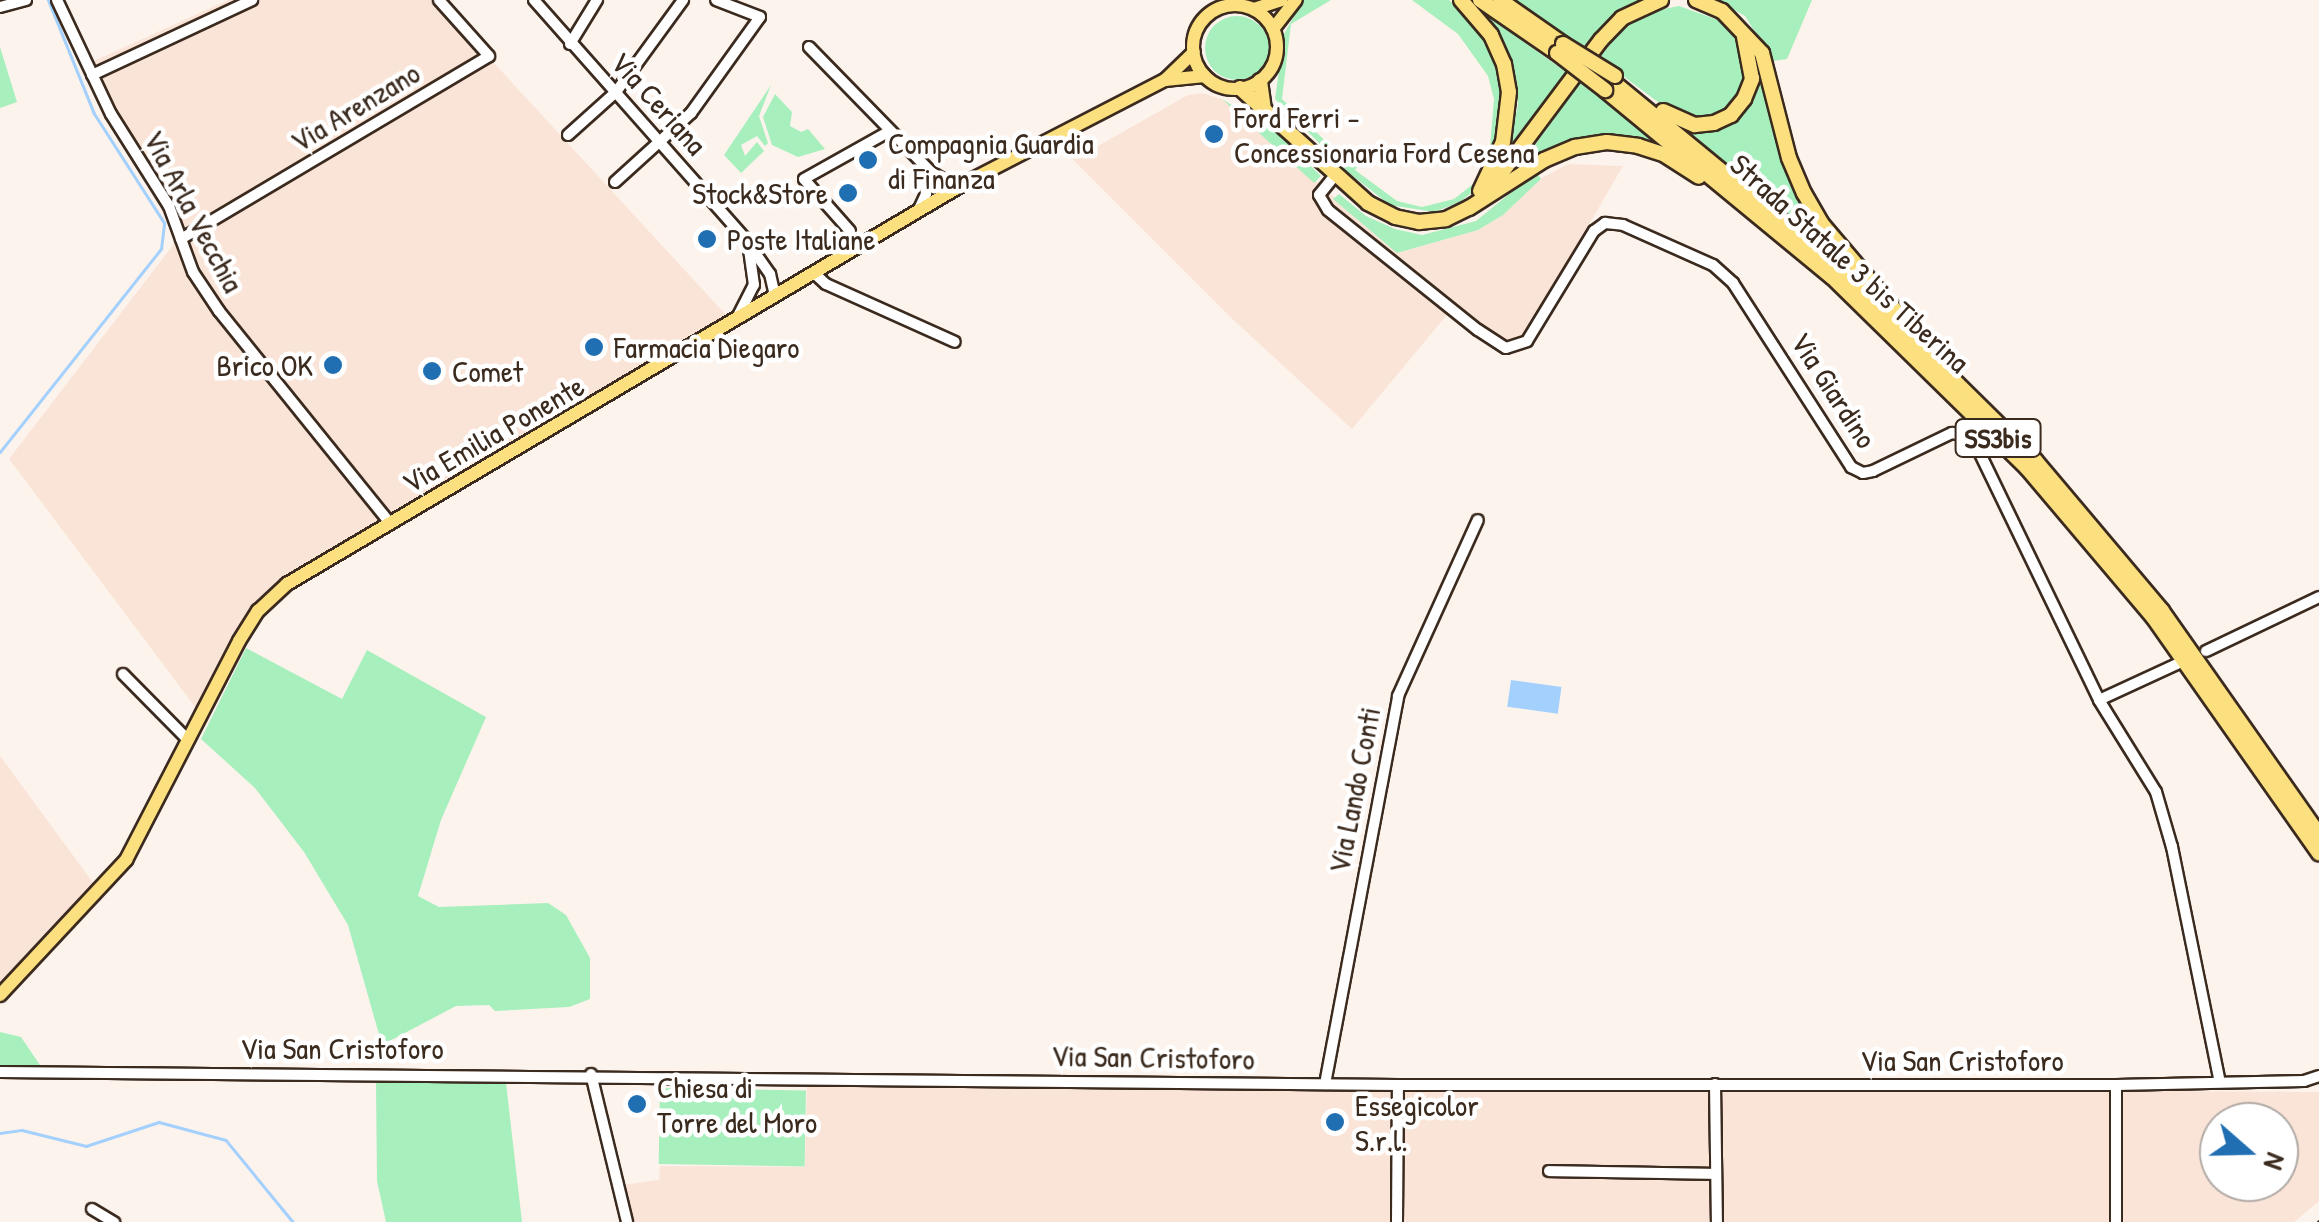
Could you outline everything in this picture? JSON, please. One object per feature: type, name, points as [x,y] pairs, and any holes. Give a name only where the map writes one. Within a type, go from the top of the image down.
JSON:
[{"type":"highway","points":[[1461,0],[1491,35],[1504,64],[1509,92],[1503,142],[1469,208]]},
{"type":"highway","name":"Strada Statale 3 bis Tiberina","points":[[1480,0],[1611,82],[1788,223],[1923,346],[2101,536],[2162,611],[2319,834]]},
{"type":"highway","name":"Strada Statale 3 bis Tiberina","points":[[1500,0],[1560,49]]},
{"type":"highway","points":[[1469,208],[1508,168],[1601,40],[1622,18],[1662,0]]},
{"type":"highway","points":[[1696,0],[1722,12],[1741,27],[1770,72],[1789,158],[1804,194],[1822,224],[1923,346]]},
{"type":"highway","points":[[1611,82],[1694,125],[1714,123],[1731,115],[1744,99],[1752,78],[1741,27]]},
{"type":"highway","points":[[1260,81],[1264,111]]},
{"type":"highway","name":"Strada Statale 3 bis Tiberina","points":[[1611,82],[1927,365],[2081,528],[2153,617],[2319,853]]},
{"type":"highway","points":[[1240,88],[1368,203],[1394,216],[1420,222],[1446,219],[1544,160],[1576,147],[1606,142],[1664,155],[1767,220]]},
{"type":"main road","points":[[1254,9],[1274,29],[1276,57],[1260,81],[1240,88],[1215,84],[1205,76],[1194,52],[1196,34],[1211,12],[1231,5],[1254,9],[1282,0]]},
{"type":"main road","points":[[1274,29],[1296,0]]},
{"type":"main road","name":"Via Emilia Ponente","points":[[0,995],[126,860],[258,611],[286,584],[942,196],[1165,80],[1194,52]]},
{"type":"main road","name":"Via Emilia Ponente","points":[[1165,80],[1205,76]]},
{"type":"street","points":[[0,7],[26,0]]},
{"type":"street","name":"Via Arla Vecchia","points":[[56,0],[92,75],[169,206],[193,272],[219,311],[389,522]]},
{"type":"street","points":[[92,75],[252,0]]},
{"type":"street","name":"Via Arenzano","points":[[181,239],[489,56],[439,0]]},
{"type":"street","name":"Via Ceriana","points":[[534,0],[746,240],[770,274],[774,295]]},
{"type":"street","points":[[570,44],[598,0]]},
{"type":"street","points":[[568,135],[616,92],[682,0]]},
{"type":"street","points":[[615,182],[691,112],[760,17],[716,0]]},
{"type":"street","points":[[810,47],[921,163],[942,196]]},
{"type":"street","points":[[850,231],[804,180],[890,131]]},
{"type":"street","points":[[928,174],[946,181],[967,182]]},
{"type":"street","points":[[918,211],[926,194],[928,174]]},
{"type":"street","name":"Via Giardino","points":[[1336,174],[1319,196],[1328,210],[1506,348],[1527,341],[1594,231],[1606,223],[1623,225],[1712,265],[1732,283],[1852,467],[1873,471],[1952,433],[1972,437],[2099,700],[2156,792],[2172,847],[2220,1082]]},
{"type":"street","name":"Via Ceriana","points":[[746,240],[754,279]]},
{"type":"street","points":[[814,273],[826,284],[955,342]]},
{"type":"street","points":[[770,274],[795,283]]},
{"type":"street","points":[[738,317],[754,279],[774,295]]},
{"type":"street","name":"Via Lando Conti","points":[[1325,1084],[1398,696],[1478,520]]},
{"type":"street","points":[[2206,651],[2319,596]]},
{"type":"street","points":[[2099,700],[2176,664]]},
{"type":"street","points":[[123,674],[188,740]]},
{"type":"street","name":"Via San Cristoforo","points":[[0,1072],[592,1074],[1398,1086],[2116,1085],[2304,1081],[2319,1076]]},
{"type":"street","points":[[592,1074],[627,1222]]},
{"type":"street","points":[[1715,1084],[1717,1222]]},
{"type":"street","points":[[2116,1085],[2116,1222]]},
{"type":"street","points":[[1397,1222],[1398,1086]]},
{"type":"street","points":[[1549,1171],[1716,1174]]},
{"type":"street","points":[[92,1210],[114,1222]]},
{"type":"shaded area","points":[[228,0],[436,0],[727,316],[557,414],[260,601],[241,626],[198,711],[9,459],[183,232],[112,126],[83,66]]},
{"type":"shaded area","points":[[1202,93],[1222,99],[1398,253],[1478,230],[1503,215],[1531,184],[1568,164],[1623,166],[1524,337],[1504,340],[1456,304],[1352,429],[1227,314],[1058,145],[1072,136],[1091,150],[1188,95]]},
{"type":"shaded area","points":[[0,756],[97,888],[0,989]]},
{"type":"shaded area","points":[[807,1084],[2319,1092],[2319,1201],[2294,1222],[630,1222],[622,1185],[659,1180],[660,1166],[805,1167]]},
{"type":"green space","points":[[1303,0],[1331,0],[1291,24],[1282,99],[1345,160],[1355,153],[1362,160],[1355,170],[1397,201],[1422,207],[1454,199],[1472,185],[1489,159],[1494,99],[1488,76],[1458,34],[1412,0],[1449,0],[1483,32],[1506,88],[1500,141],[1475,190],[1460,202],[1434,212],[1390,205],[1349,173],[1275,99],[1284,34]]},
{"type":"green space","points":[[1512,0],[1640,0],[1603,28],[1586,48]]},
{"type":"green space","points":[[1716,0],[1812,0],[1787,59],[1773,61],[1745,16]]},
{"type":"green space","points":[[1679,6],[1721,21],[1737,37],[1746,79],[1728,109],[1712,117],[1693,119],[1670,111],[1599,58],[1626,25],[1653,11]]},
{"type":"green space","points":[[1482,12],[1570,75],[1492,181],[1509,149],[1518,104],[1510,59]]},
{"type":"green space","points":[[1237,16],[1260,25],[1269,48],[1260,71],[1237,80],[1214,71],[1205,48],[1214,25]]},
{"type":"green space","points":[[0,47],[17,102],[0,108]]},
{"type":"green space","points":[[1757,61],[1801,200],[1836,258],[1679,127],[1715,131],[1741,117],[1757,85]]},
{"type":"green space","points":[[1580,83],[1678,157],[1605,139],[1511,178]]},
{"type":"green space","points":[[771,85],[759,116],[768,143],[765,146],[757,136],[741,145],[745,156],[757,142],[764,151],[741,173],[724,155]]},
{"type":"green space","points":[[775,94],[792,112],[790,126],[801,132],[808,129],[825,149],[798,157],[772,145],[763,117]]},
{"type":"green space","points":[[1222,99],[1251,117],[1257,113],[1321,176],[1314,183]]},
{"type":"green space","points":[[1536,172],[1541,179],[1503,215],[1478,230],[1397,253],[1333,199],[1339,194],[1366,216],[1422,235],[1476,221]]},
{"type":"green space","points":[[246,648],[342,699],[367,650],[486,717],[441,820],[418,896],[439,907],[548,903],[566,915],[590,958],[590,999],[569,1007],[495,1011],[489,1005],[456,1006],[382,1045],[348,925],[304,852],[255,788],[201,739]]},
{"type":"green space","points":[[0,1032],[21,1037],[42,1068],[0,1068]]},
{"type":"green space","points":[[376,1082],[506,1083],[522,1222],[386,1222],[377,1181]]},
{"type":"green space","points":[[660,1088],[806,1091],[805,1167],[659,1164]]},
{"type":"water","points":[[1511,680],[1562,687],[1558,714],[1507,707]]},
{"type":"waterway","points":[[0,452],[161,249],[164,223],[94,114],[48,0]]},
{"type":"waterway","points":[[0,1133],[22,1130],[86,1146],[159,1122],[226,1140],[293,1222]]},
{"type":"place","name":"Ford Ferri - Concessionaria Ford Cesena","points":[[1214,134]]},
{"type":"place","name":"Compagnia Guardia di Finanza","points":[[868,160]]},
{"type":"place","name":"Stock&Store","points":[[848,193]]},
{"type":"place","name":"Poste Italiane","points":[[707,239]]},
{"type":"place","name":"Farmacia Diegaro","points":[[594,347]]},
{"type":"place","name":"Brico OK","points":[[333,365]]},
{"type":"place","name":"Comet","points":[[432,371]]},
{"type":"place","name":"Chiesa di Torre del Moro","points":[[637,1104]]},
{"type":"place","name":"Essegicolor S.r.l.","points":[[1335,1122]]}]
